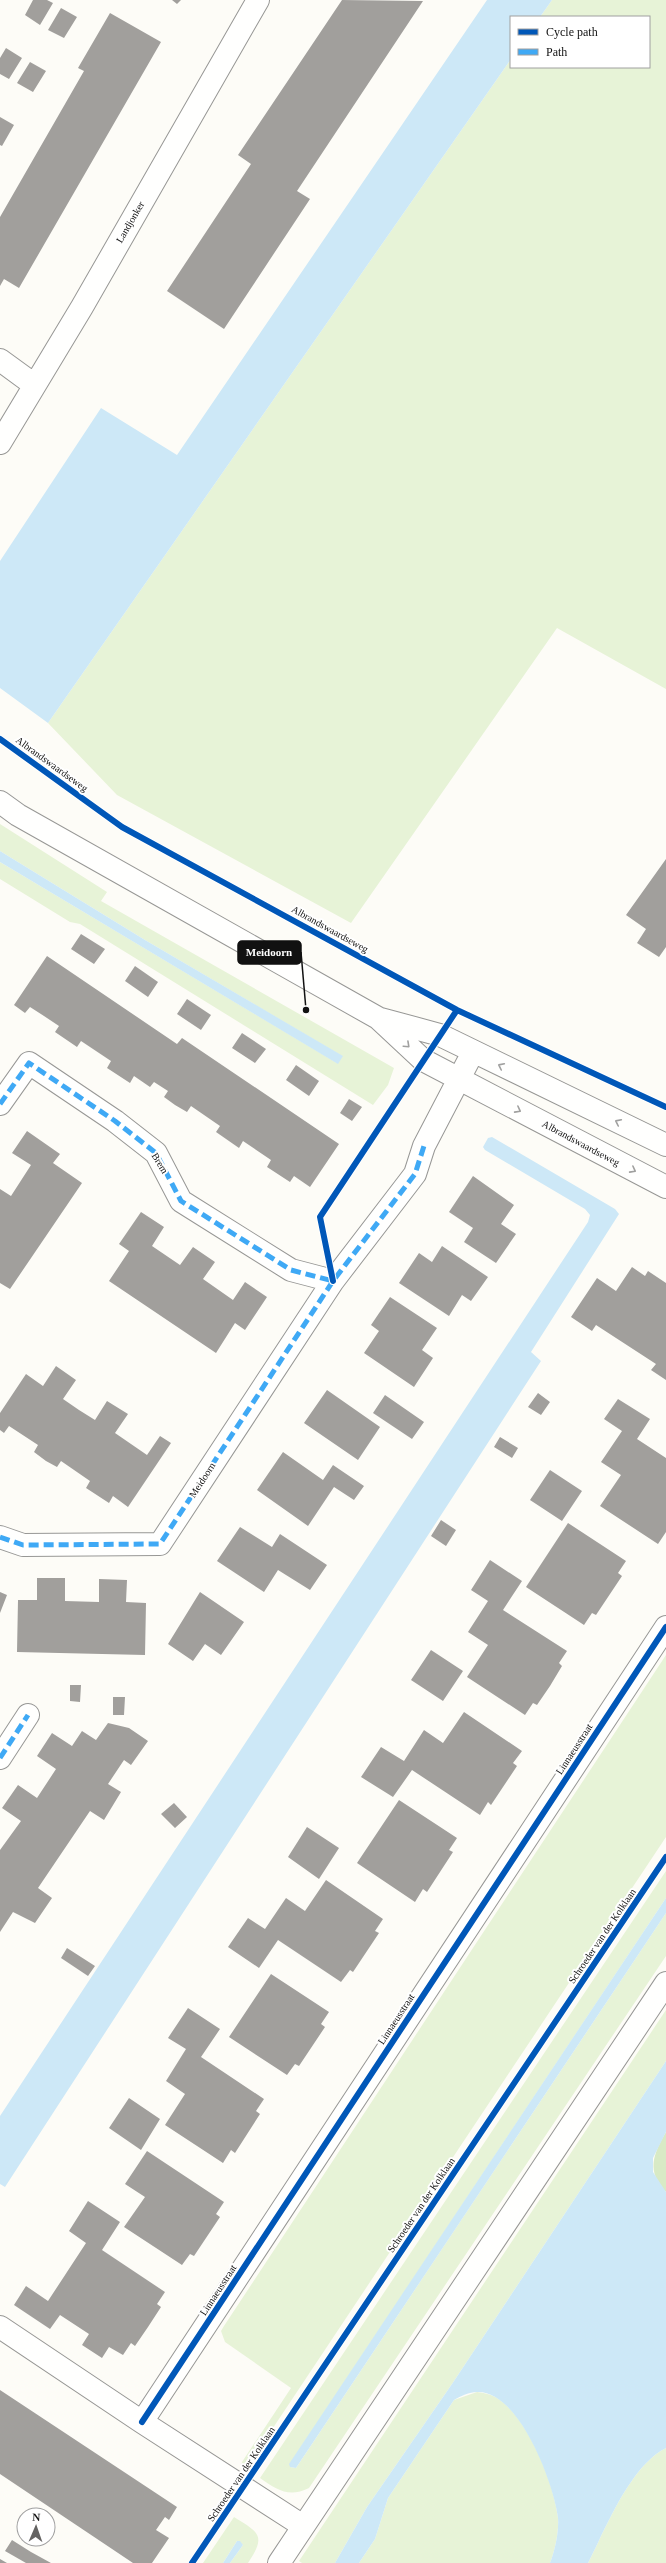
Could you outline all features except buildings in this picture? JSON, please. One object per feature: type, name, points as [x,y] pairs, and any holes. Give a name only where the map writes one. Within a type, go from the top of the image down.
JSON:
[{"type":"street","name":"Landjonker","points":[[0,443],[34,384],[82,307],[258,0]]},
{"type":"street","points":[[0,360],[34,384]]},
{"type":"street","name":"Albrandswaardseweg","points":[[0,802],[18,815],[378,1018],[423,1060],[666,1187]]},
{"type":"street","name":"Albrandswaardseweg","points":[[378,1018],[440,1035],[666,1145]]},
{"type":"street","name":"Meidoorn","points":[[0,1537],[23,1545],[160,1544],[333,1282],[414,1174],[424,1146],[473,1052]]},
{"type":"street","name":"Brem","points":[[0,1104],[29,1063],[115,1121],[156,1153],[181,1201],[291,1270],[333,1282]]},
{"type":"street","name":"Linnaeusstraat","points":[[142,2422],[666,1627]]},
{"type":"street","points":[[0,1758],[28,1715]]},
{"type":"street","points":[[279,2563],[666,1983]]},
{"type":"street","points":[[0,2327],[142,2422],[303,2526]]},
{"type":"green space","points":[[552,0],[666,0],[666,689],[557,628],[351,923],[117,795],[48,723],[510,60],[510,68],[650,68],[650,16],[541,16]]},
{"type":"green space","points":[[0,824],[107,892],[101,901],[394,1068],[388,1085],[373,1105],[80,924],[70,922],[0,879],[0,862],[337,1063],[342,1056],[145,940],[0,851]]},
{"type":"green space","points":[[666,1655],[666,1837],[245,2470],[241,2468],[242,2462],[291,2388],[225,2342],[221,2331]]},
{"type":"green space","points":[[666,1871],[666,1898],[290,2464],[290,2467],[296,2468],[666,1913],[666,1956],[309,2488],[302,2491],[289,2492],[278,2489],[266,2482],[260,2478]]},
{"type":"green space","points":[[666,2010],[666,2061],[452,2384],[367,2507],[335,2563],[302,2563],[299,2561]]},
{"type":"green space","points":[[666,2132],[666,2192],[656,2177],[654,2163],[655,2155]]},
{"type":"green space","points":[[477,2392],[495,2397],[511,2410],[521,2422],[530,2437],[546,2471],[556,2504],[558,2518],[556,2541],[550,2563],[359,2563],[375,2539],[388,2498],[454,2400]]},
{"type":"green space","points":[[666,2448],[666,2563],[588,2563],[611,2516],[630,2483],[653,2457]]},
{"type":"green space","points":[[234,2517],[250,2527],[258,2536],[257,2547],[248,2563],[230,2563],[243,2545],[237,2541],[223,2563],[203,2563]]},
{"type":"water","points":[[487,0],[552,0],[541,16],[510,16],[510,60],[48,723],[0,688],[0,561],[101,408],[177,455]]},
{"type":"water","points":[[0,851],[145,940],[343,1056],[338,1064],[0,862]]},
{"type":"water","points":[[492,1137],[615,1209],[619,1214],[531,1352],[541,1361],[5,2187],[0,2184],[0,2116],[588,1222],[590,1215],[585,1209],[485,1150],[483,1147],[488,1138]]},
{"type":"water","points":[[666,1898],[666,1913],[296,2468],[290,2467],[289,2464]]},
{"type":"water","points":[[666,2061],[666,2132],[653,2158],[653,2172],[666,2192],[666,2448],[653,2457],[630,2483],[611,2516],[588,2563],[550,2563],[556,2541],[558,2518],[550,2484],[532,2442],[520,2422],[507,2406],[492,2395],[477,2392],[468,2393],[454,2400],[388,2498],[375,2539],[359,2563],[335,2563],[367,2507],[452,2384]]},
{"type":"water","points":[[237,2541],[240,2541],[243,2545],[230,2563],[223,2563]]},
{"type":"marked path","points":[[0,1104],[29,1063],[115,1121],[156,1153],[181,1201],[291,1270],[333,1281]]},
{"type":"marked path","points":[[0,1537],[23,1545],[160,1544],[333,1281],[415,1174],[424,1146]]},
{"type":"marked path","points":[[0,1758],[28,1715]]},
{"type":"cycle path","points":[[0,739],[122,827],[457,1010],[666,1107]]},
{"type":"cycle path","points":[[333,1281],[320,1217],[457,1010]]},
{"type":"cycle path","points":[[142,2422],[666,1627]]},
{"type":"cycle path","name":"Schroeder van der Kolklaan","points":[[192,2563],[666,1857]]},
{"type":"place","name":"Meidoorn","points":[[306,1010]]}]
